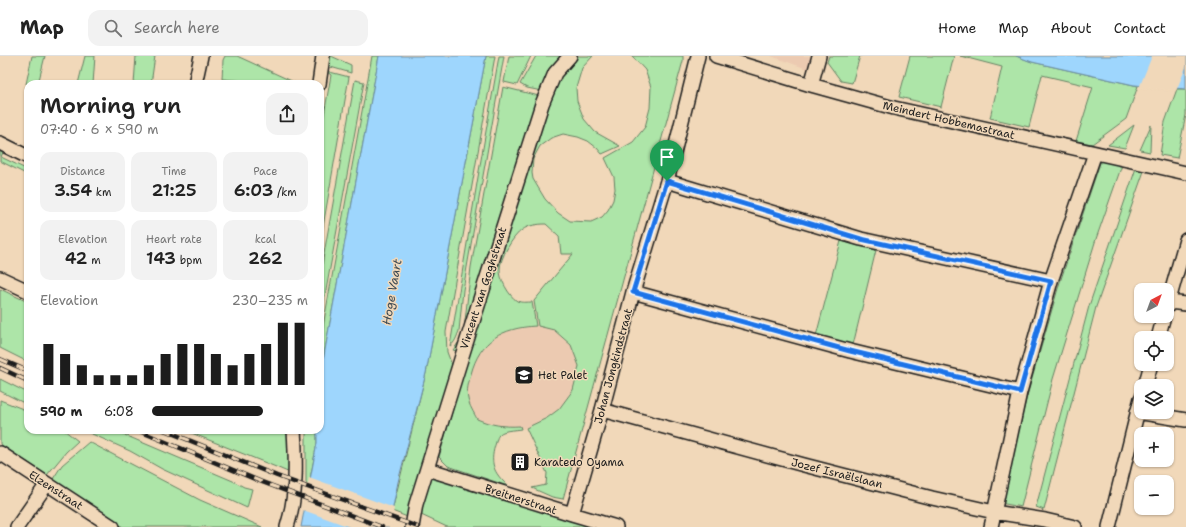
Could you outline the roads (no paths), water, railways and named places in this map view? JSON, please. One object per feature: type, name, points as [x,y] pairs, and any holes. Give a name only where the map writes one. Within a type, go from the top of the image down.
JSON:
[{"type":"street","points":[[196,80],[201,56]]},
{"type":"street","points":[[320,80],[323,56]]},
{"type":"street","name":"Vincent van Goghstraat","points":[[412,527],[416,504],[542,104],[555,73],[570,56]]},
{"type":"street","name":"Johan Jongkindstraat","points":[[572,514],[602,410],[633,292],[667,181],[698,56]]},
{"type":"street","name":"Meindert Hobbemastraat","points":[[716,56],[894,108],[1186,173]]},
{"type":"street","points":[[811,85],[819,56]]},
{"type":"street","points":[[0,143],[24,154]]},
{"type":"street","points":[[991,527],[1020,392],[1051,281],[1095,153]]},
{"type":"street","points":[[667,181],[861,239],[1051,281]]},
{"type":"street","points":[[1174,283],[1186,240]]},
{"type":"street","points":[[0,278],[24,289]]},
{"type":"street","points":[[633,292],[850,351],[1020,392]]},
{"type":"street","points":[[1174,304],[1186,304]]},
{"type":"street","name":"Jozef Israëlslaan","points":[[602,410],[804,465],[936,498],[994,512],[1045,520],[1075,527]]},
{"type":"street","points":[[1174,418],[1186,420]]},
{"type":"street","points":[[1109,527],[1135,419]]},
{"type":"street","points":[[287,527],[292,510],[296,474],[294,434]]},
{"type":"street","name":"Elzenstraat","points":[[0,453],[113,527]]},
{"type":"street","name":"Breitnerstraat","points":[[427,469],[616,527]]},
{"type":"street","points":[[17,527],[47,484]]},
{"type":"water","name":"Hoge Vaart","points":[[379,56],[486,56],[426,373],[398,482],[389,527],[301,527],[317,443],[317,434],[324,434],[324,355]]},
{"type":"water","points":[[1016,56],[1186,56],[1186,89],[1134,85],[1032,62]]},
{"type":"railway","points":[[0,359],[24,369]]},
{"type":"railway","points":[[0,368],[24,379]]},
{"type":"railway","points":[[147,434],[262,482],[382,527]]},
{"type":"railway","points":[[174,434],[277,476],[418,527]]},
{"type":"place","name":"Het Palet","points":[[524,375]]},
{"type":"place","name":"Karatedo Oyama","points":[[520,462]]}]
